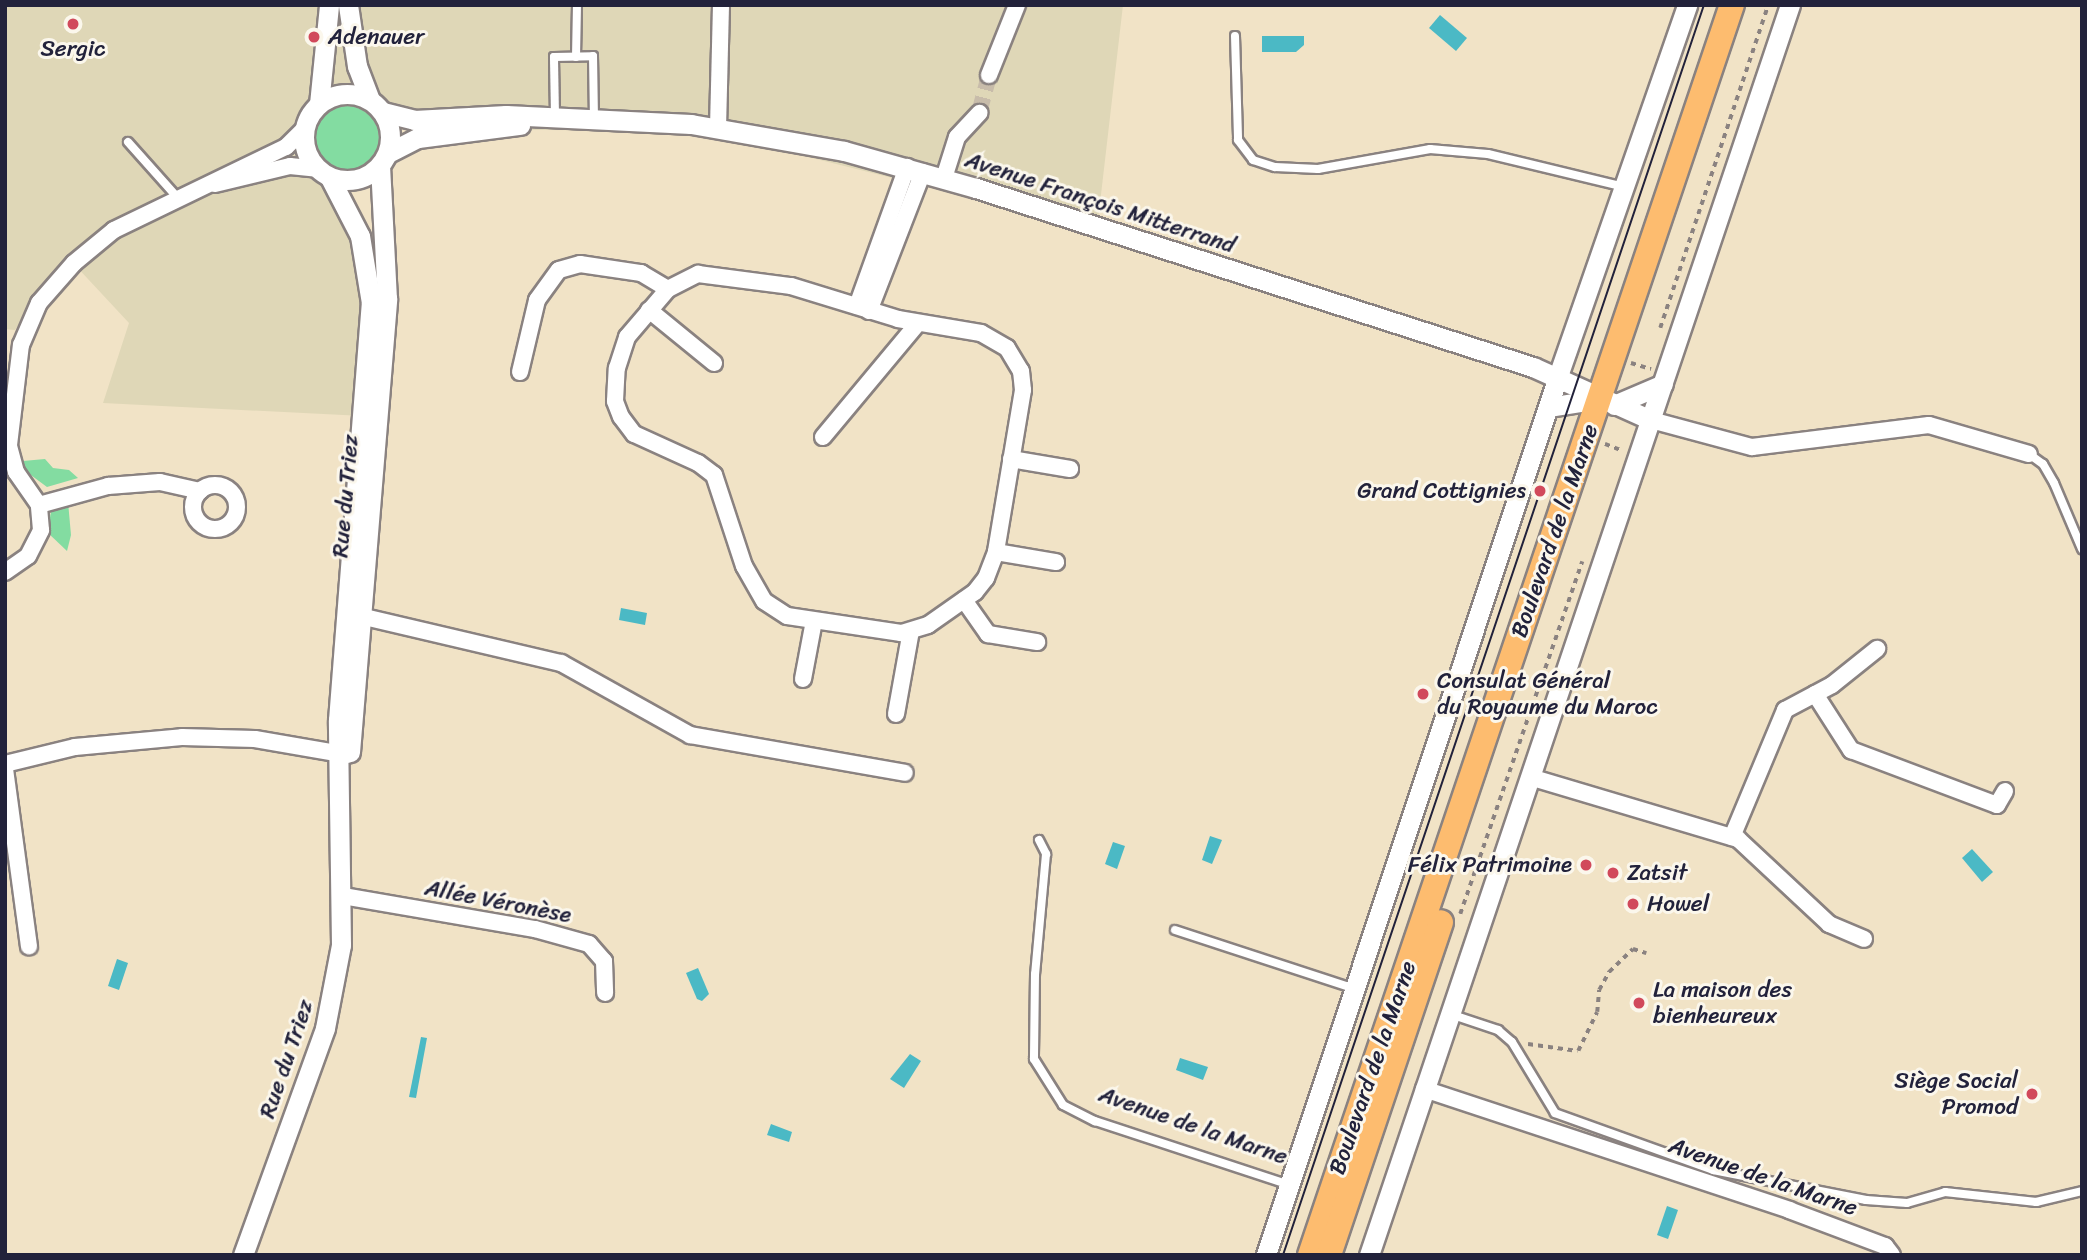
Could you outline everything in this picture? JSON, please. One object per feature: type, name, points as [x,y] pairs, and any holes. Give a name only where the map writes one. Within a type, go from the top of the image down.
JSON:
[{"type":"main road","name":"Boulevard de la Marne","points":[[1310,1255],[1627,406],[1732,5]]},
{"type":"main road","name":"Boulevard de la Marne","points":[[1329,1255],[1627,406],[1749,5]]},
{"type":"street","points":[[5,572],[22,561],[37,542],[42,522],[39,505],[10,459],[9,405],[26,330],[52,287],[114,230],[177,197],[286,147],[304,129],[319,104],[329,5]]},
{"type":"street","points":[[202,186],[290,166],[357,180],[384,159],[390,129],[358,66],[348,5]]},
{"type":"street","points":[[718,128],[721,5]]},
{"type":"street","points":[[989,75],[1017,5]]},
{"type":"street","name":"Boulevard de la Marne","points":[[1266,1255],[1357,990],[1558,376],[1687,5]]},
{"type":"street","name":"Boulevard de la Marne","points":[[1369,1255],[1531,777],[1627,406],[1663,384],[1790,5]]},
{"type":"street","points":[[319,104],[344,94],[376,106]]},
{"type":"street","name":"Avenue François Mitterrand","points":[[376,106],[414,120],[490,115],[594,119],[718,128],[815,144],[944,178],[1558,376],[1627,406]]},
{"type":"street","points":[[944,178],[957,137],[979,113]]},
{"type":"street","name":"Avenue François Mitterrand","points":[[384,159],[418,138],[555,119]]},
{"type":"street","points":[[304,129],[305,148],[324,173]]},
{"type":"street","name":"Rue du Triez","points":[[243,1255],[333,1000],[343,896],[343,755],[387,299],[384,159]]},
{"type":"street","points":[[863,308],[915,169]]},
{"type":"street","name":"Rue du Triez","points":[[324,173],[360,236],[371,292],[355,614]]},
{"type":"street","points":[[520,372],[540,292],[559,270],[580,264],[641,273],[668,289]]},
{"type":"street","points":[[720,274],[791,286],[863,308],[918,323],[990,335],[1013,355],[1023,381],[996,552],[986,578],[964,600],[911,631],[891,633],[779,613],[758,593],[713,475],[690,458],[649,444],[621,417],[614,391],[620,357],[627,337],[668,289],[690,276],[720,274]]},
{"type":"street","points":[[649,310],[714,363]]},
{"type":"street","points":[[823,437],[918,323]]},
{"type":"street","points":[[1627,406],[1663,384]]},
{"type":"street","points":[[1548,407],[1627,406],[1752,447],[1929,425],[2029,454]]},
{"type":"street","points":[[1011,459],[1070,469]]},
{"type":"street","points":[[39,505],[108,486],[160,482],[200,491]]},
{"type":"street","points":[[996,552],[1056,562]]},
{"type":"street","points":[[964,600],[988,634],[1037,642]]},
{"type":"street","points":[[355,614],[561,663],[690,735],[905,773]]},
{"type":"street","points":[[803,679],[814,621]]},
{"type":"street","points":[[897,714],[911,631]]},
{"type":"street","points":[[1732,837],[1784,710],[1815,694],[1877,649]]},
{"type":"street","points":[[1815,694],[1851,750],[1997,805],[2005,791]]},
{"type":"street","points":[[29,946],[5,766],[75,747],[174,737],[254,739],[343,755]]},
{"type":"street","points":[[1531,777],[1732,837],[1829,925],[1864,939]]},
{"type":"street","name":"Allée Véronèse","points":[[343,896],[535,929],[589,944],[604,961],[605,993]]},
{"type":"street","name":"Avenue de la Marne","points":[[1424,1089],[1889,1250]]},
{"type":"lane","points":[[576,57],[577,5]]},
{"type":"lane","points":[[1235,36],[1238,139],[1253,160],[1276,167],[1318,169],[1430,149],[1488,154],[1624,187]]},
{"type":"lane","points":[[555,119],[554,57],[593,56],[594,119]]},
{"type":"lane","points":[[128,142],[177,197]]},
{"type":"lane","points":[[2029,454],[2054,483],[2082,549]]},
{"type":"lane","name":"Avenue de la Marne","points":[[1039,840],[1046,854],[1035,974],[1034,1059],[1063,1105],[1095,1121],[1290,1185]]},
{"type":"lane","points":[[1175,930],[1357,990]]},
{"type":"lane","points":[[1450,1014],[1498,1030],[1512,1042],[1555,1113],[1713,1170],[1866,1200],[1907,1203],[1945,1192],[2036,1202],[2082,1191]]},
{"type":"path","points":[[1655,342],[1768,5]]},
{"type":"path","points":[[1619,461],[1627,406],[1651,355]]},
{"type":"path","points":[[1457,924],[1587,549]]},
{"type":"path","points":[[1512,1042],[1578,1051],[1597,1012],[1599,990],[1609,972],[1633,949],[1646,953]]},
{"type":"shaded area","points":[[5,5],[1123,5],[1097,229],[704,131],[408,129],[339,136],[383,417],[103,403],[129,323],[74,264],[42,290],[15,330],[5,329]]},
{"type":"green space","points":[[347,106],[365,112],[373,120],[379,138],[373,156],[365,164],[347,170],[329,164],[321,156],[315,138],[321,120],[329,112]]},
{"type":"green space","points":[[45,459],[53,468],[69,470],[78,478],[47,487],[20,467],[23,461]]},
{"type":"green space","points":[[68,502],[71,535],[67,551],[47,532],[51,512]]},
{"type":"water","points":[[1440,15],[1467,38],[1456,51],[1429,28]]},
{"type":"water","points":[[1262,36],[1304,36],[1304,45],[1296,52],[1262,52]]},
{"type":"water","points":[[621,608],[647,613],[645,625],[619,620]]},
{"type":"water","points":[[1210,836],[1222,840],[1212,864],[1202,860]]},
{"type":"water","points":[[1113,842],[1125,846],[1117,869],[1105,864]]},
{"type":"water","points":[[1972,849],[1993,872],[1982,882],[1962,858]]},
{"type":"water","points":[[117,959],[128,963],[119,990],[108,986]]},
{"type":"water","points":[[698,968],[709,994],[702,1001],[697,999],[686,973]]},
{"type":"water","points":[[421,1037],[427,1038],[416,1098],[409,1097]]},
{"type":"water","points":[[910,1054],[921,1061],[904,1088],[890,1079]]},
{"type":"water","points":[[1180,1058],[1208,1067],[1203,1080],[1176,1070]]},
{"type":"water","points":[[771,1124],[792,1132],[789,1142],[767,1135]]},
{"type":"water","points":[[1667,1206],[1678,1210],[1668,1239],[1657,1235]]},
{"type":"tunnel","points":[[979,113],[989,75]]},
{"type":"tram line","points":[[1283,1255],[1704,5]]},
{"type":"place","name":"Sergic","points":[[73,24]]},
{"type":"place","name":"Adenauer","points":[[314,37]]},
{"type":"place","name":"Grand Cottignies","points":[[1540,491]]},
{"type":"place","name":"Consulat Général du Royaume du Maroc","points":[[1423,694]]},
{"type":"place","name":"Félix Patrimoine","points":[[1586,865]]},
{"type":"place","name":"Zatsit","points":[[1613,873]]},
{"type":"place","name":"Howel","points":[[1633,904]]},
{"type":"place","name":"La maison des bienheureux","points":[[1639,1003]]},
{"type":"place","name":"Siège Social Promod","points":[[2032,1094]]}]
